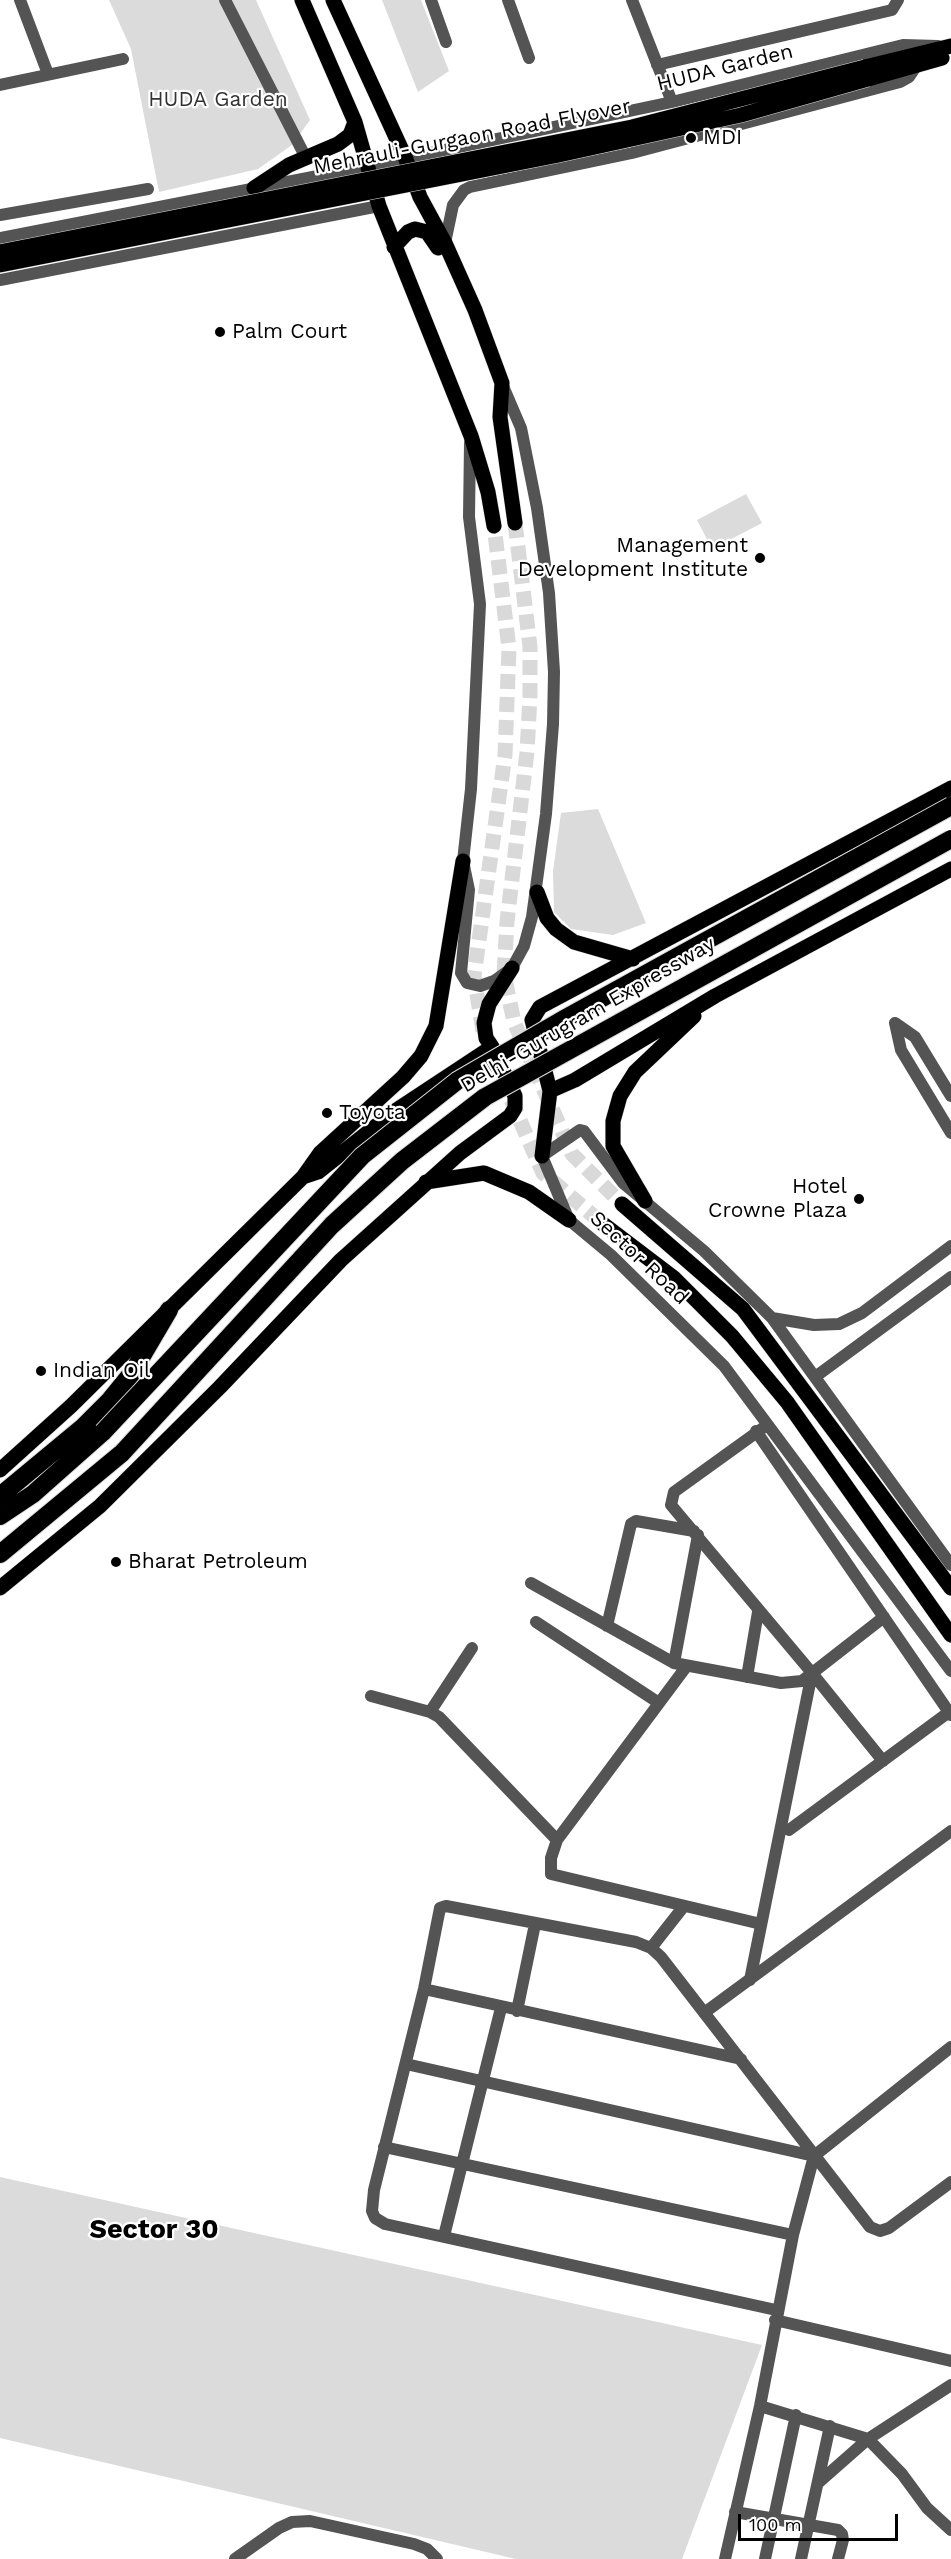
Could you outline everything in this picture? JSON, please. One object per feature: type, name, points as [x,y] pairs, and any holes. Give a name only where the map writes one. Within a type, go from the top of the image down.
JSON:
[{"type":"highway","name":"Delhi-Gurugram Expressway","points":[[0,1516],[33,1494],[103,1432],[363,1156],[457,1081],[564,1019],[951,806]]},
{"type":"highway","name":"Delhi-Gurugram Expressway","points":[[0,1554],[122,1453],[332,1225],[402,1161],[485,1097],[951,839]]},
{"type":"highway","points":[[0,1496],[82,1428],[110,1400],[132,1373],[169,1310]]},
{"type":"main road","points":[[302,0],[355,122],[379,206],[394,247],[471,436],[488,492],[494,526]]},
{"type":"main road","points":[[333,0],[405,157],[420,197],[445,243],[476,310],[502,383],[500,417],[515,523]]},
{"type":"main road","name":"Mehrauli-Gurgaon Road Flyover","points":[[0,252],[632,127],[867,73],[917,65],[950,49]]},
{"type":"main road","name":"Mehrauli-Gurgaon Road Flyover","points":[[0,265],[401,188],[741,115],[867,73],[950,49]]},
{"type":"main road","points":[[254,188],[289,165],[338,144],[350,135],[355,122]]},
{"type":"main road","points":[[394,247],[413,230],[427,232],[455,281],[476,310]]},
{"type":"main road","points":[[542,1156],[550,1091],[532,1020],[536,1011],[951,788]]},
{"type":"main road","points":[[0,1470],[71,1406],[169,1310],[303,1177],[320,1153],[403,1077],[422,1056],[436,1026],[463,861]]},
{"type":"main road","points":[[550,1091],[575,1080],[715,996],[951,869]]},
{"type":"main road","points":[[537,892],[548,918],[556,929],[574,942],[633,959]]},
{"type":"main road","points":[[0,1588],[100,1506],[220,1387],[341,1260],[460,1153],[510,1116],[515,1108],[515,1096],[486,1038],[484,1023],[489,1004],[512,968]]},
{"type":"main road","points":[[645,1201],[613,1146],[613,1121],[621,1096],[635,1072],[715,996]]},
{"type":"main road","points":[[303,1177],[318,1172],[395,1111],[492,1047]]},
{"type":"main road","points":[[426,1182],[484,1173],[530,1192],[569,1220]]},
{"type":"main road","points":[[622,1204],[743,1309],[951,1588]]},
{"type":"main road","points":[[603,1224],[674,1278],[732,1335],[787,1402],[951,1635]]},
{"type":"street","points":[[20,0],[48,74]]},
{"type":"street","points":[[225,0],[306,158]]},
{"type":"street","points":[[431,0],[446,42]]},
{"type":"street","points":[[507,0],[529,58]]},
{"type":"street","points":[[632,0],[672,102]]},
{"type":"street","points":[[657,65],[892,10],[898,0]]},
{"type":"street","name":"HUDA Garden","points":[[0,238],[108,219],[672,102],[903,45],[950,49]]},
{"type":"street","points":[[0,85],[123,59]]},
{"type":"street","points":[[445,243],[450,213],[456,199],[464,190],[632,153],[900,82],[909,77],[917,65]]},
{"type":"street","points":[[474,143],[486,184]]},
{"type":"street","points":[[304,179],[312,218]]},
{"type":"street","points":[[0,215],[148,189]]},
{"type":"street","points":[[0,280],[379,206]]},
{"type":"street","points":[[471,436],[469,518],[480,604],[471,789],[463,861],[469,890],[460,973],[467,983],[480,986],[494,981],[512,968],[524,946],[537,892],[553,724],[554,672],[549,593],[537,508],[521,428],[502,383]]},
{"type":"street","points":[[951,1096],[915,1037],[895,1023],[901,1050],[951,1133]]},
{"type":"street","name":"Sector Road","points":[[951,1565],[772,1318],[704,1251],[623,1183],[584,1131],[580,1131],[542,1156],[569,1220],[612,1255],[724,1366],[762,1428],[951,1671]]},
{"type":"street","points":[[772,1318],[814,1325],[839,1323],[862,1313],[951,1246]]},
{"type":"street","points":[[815,1377],[951,1277]]},
{"type":"street","points":[[789,1830],[950,1713],[884,1617],[762,1428],[674,1492],[671,1505],[883,1761]]},
{"type":"street","points":[[607,1626],[631,1524],[636,1521],[696,1533]]},
{"type":"street","points":[[696,1533],[680,1665],[659,1703],[557,1840],[551,1858],[551,1874],[761,1924]]},
{"type":"street","points":[[531,1583],[680,1665],[792,1684],[802,1681],[884,1617]]},
{"type":"street","points":[[747,1677],[758,1612]]},
{"type":"street","points":[[536,1622],[659,1703]]},
{"type":"street","points":[[429,1712],[472,1648]]},
{"type":"street","points":[[750,1980],[812,1673]]},
{"type":"street","points":[[371,1696],[429,1712],[448,1725],[557,1840]]},
{"type":"street","points":[[704,2013],[951,1831]]},
{"type":"street","points":[[951,2182],[889,2228],[880,2231],[870,2227],[662,1957],[651,1948],[636,1942],[446,1906],[440,1908],[424,1989],[374,2190],[372,2211],[375,2218],[385,2224],[776,2315],[951,2361]]},
{"type":"street","points":[[651,1948],[684,1906]]},
{"type":"street","points":[[517,2011],[535,1924]]},
{"type":"street","points":[[424,1989],[501,2008],[741,2059]]},
{"type":"street","points":[[444,2236],[501,2008]]},
{"type":"street","points":[[725,2559],[760,2406],[793,2235],[814,2156],[951,2047]]},
{"type":"street","points":[[406,2064],[482,2083],[814,2156]]},
{"type":"street","points":[[384,2147],[793,2235]]},
{"type":"street","points":[[818,2483],[868,2439],[951,2385]]},
{"type":"street","points":[[760,2406],[796,2415],[868,2439],[902,2474],[927,2508],[951,2530]]},
{"type":"street","points":[[765,2559],[796,2415]]},
{"type":"street","points":[[801,2559],[830,2426]]},
{"type":"street","points":[[735,2512],[838,2530],[842,2534],[838,2559]]},
{"type":"street","points":[[236,2559],[279,2528],[292,2522],[310,2521],[414,2544],[427,2549],[437,2559]]},
{"type":"green space","name":"HUDA Garden","points":[[109,0],[256,0],[310,120],[292,145],[258,169],[159,192],[131,49]]},
{"type":"green space","points":[[382,0],[421,0],[449,71],[418,92]]},
{"type":"green space","points":[[746,494],[762,523],[712,549],[697,520]]},
{"type":"green space","points":[[598,809],[646,923],[613,935],[571,929],[554,912],[553,871],[561,813]]},
{"type":"green space","points":[[0,2177],[762,2345],[682,2559],[516,2559],[0,2438]]},
{"type":"tunnel","points":[[515,523],[530,647],[530,697],[527,752],[507,922],[504,974],[514,1022],[572,1154],[622,1204]]},
{"type":"tunnel","points":[[483,1031],[474,976],[505,755],[509,648],[494,526]]},
{"type":"tunnel","points":[[511,1100],[543,1173],[603,1224]]},
{"type":"place","name":"MDI","points":[[691,138]]},
{"type":"place","name":"Palm Court","points":[[220,332]]},
{"type":"place","name":"Management Development Institute","points":[[760,558]]},
{"type":"place","name":"Toyota","points":[[327,1113]]},
{"type":"place","name":"Hotel Crowne Plaza","points":[[859,1199]]},
{"type":"place","name":"Indian Oil","points":[[41,1371]]},
{"type":"place","name":"Bharat Petroleum","points":[[116,1562]]},
{"type":"district","name":"Sector 30","points":[[154,2230]]}]
